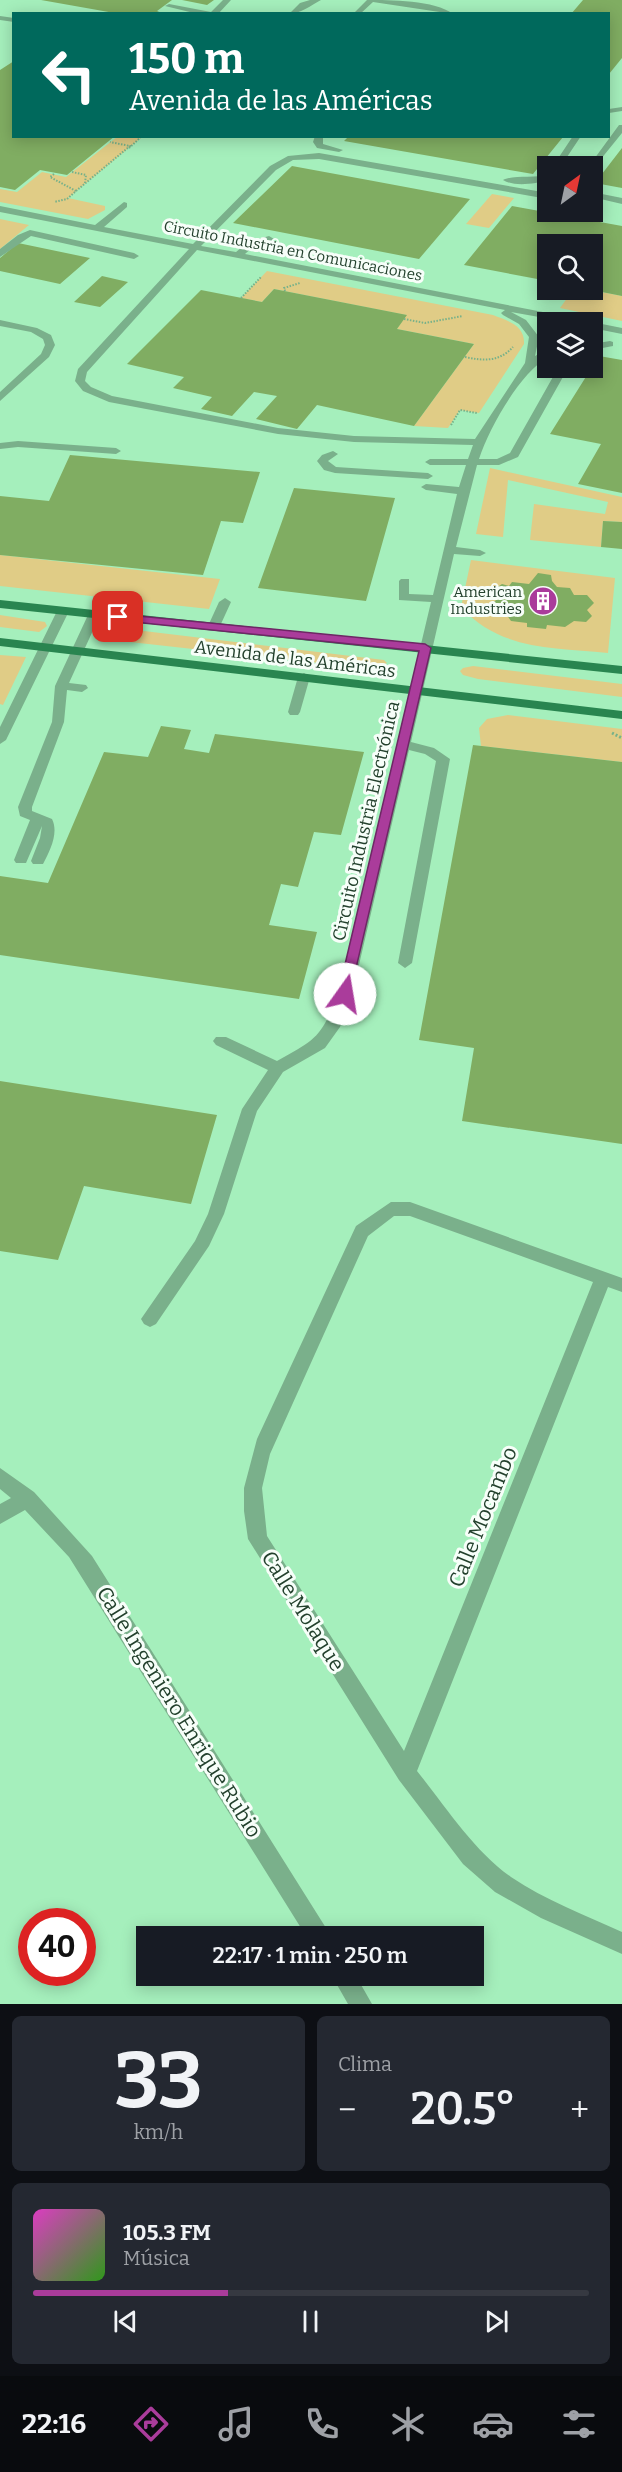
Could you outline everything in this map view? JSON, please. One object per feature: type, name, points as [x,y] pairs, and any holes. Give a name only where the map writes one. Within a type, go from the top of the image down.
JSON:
[{"type":"main road","name":"Avenida de las Américas","points":[[0,604],[622,670]]},
{"type":"main road","name":"Avenida de las Américas","points":[[0,642],[622,715]]},
{"type":"street","points":[[214,12],[227,0]]},
{"type":"street","points":[[294,12],[303,5],[317,0]]},
{"type":"street","points":[[357,12],[373,0],[442,9],[447,12]]},
{"type":"street","points":[[178,12],[167,8],[204,12]]},
{"type":"street","points":[[601,156],[622,127]]},
{"type":"street","points":[[318,138],[317,142],[320,146],[511,180],[537,181]]},
{"type":"street","points":[[564,156],[576,138]]},
{"type":"street","points":[[479,442],[354,439],[278,431],[109,399],[87,389],[80,381],[82,371],[195,247],[281,162],[302,156],[319,156],[537,194]]},
{"type":"street","points":[[603,197],[622,201]]},
{"type":"street","points":[[97,228],[123,205]]},
{"type":"street","points":[[603,206],[622,209]]},
{"type":"street","name":"Circuito Industria en Comunicaciones","points":[[0,209],[537,314]]},
{"type":"street","points":[[0,254],[21,237],[30,233],[135,256]]},
{"type":"street","points":[[238,255],[251,244],[269,240]]},
{"type":"street","name":"Circuito Industria Electrónica","points":[[481,303],[511,315],[530,328],[534,337],[530,363]]},
{"type":"street","points":[[0,323],[34,330],[48,337],[50,345],[45,355],[0,399]]},
{"type":"street","points":[[603,332],[622,333]]},
{"type":"street","points":[[603,338],[610,344],[603,345]]},
{"type":"street","name":"Circuito Industria Electrónica","points":[[150,1319],[201,1246],[216,1214],[250,1109],[278,1068],[320,1044],[332,1027],[345,994],[463,491],[482,434],[530,363],[537,359]]},
{"type":"street","points":[[430,462],[499,462],[514,455],[557,378]]},
{"type":"street","points":[[0,446],[18,444],[116,451]]},
{"type":"street","points":[[333,454],[322,461],[328,468],[334,470],[427,482],[463,491]]},
{"type":"street","points":[[448,550],[480,553]]},
{"type":"street","points":[[405,581],[403,597],[438,599]]},
{"type":"street","points":[[214,626],[225,602]]},
{"type":"street","points":[[0,740],[63,611]]},
{"type":"street","points":[[38,861],[49,830],[47,820],[25,813],[25,807],[58,722],[61,686],[94,615]]},
{"type":"street","points":[[294,712],[304,677]]},
{"type":"street","points":[[61,686],[82,688]]},
{"type":"street","points":[[404,745],[436,753],[443,759],[405,963]]},
{"type":"street","points":[[21,860],[38,818]]},
{"type":"street","points":[[221,1041],[278,1068]]},
{"type":"street","name":"Calle Molaque","points":[[603,1278],[410,1209],[391,1209],[362,1231],[266,1439],[254,1473],[251,1505],[258,1539],[406,1773],[471,1856],[503,1884],[549,1910],[622,1943]]},
{"type":"street","points":[[603,1278],[622,1285]]},
{"type":"street","name":"Calle Mocambo","points":[[406,1773],[603,1278]]},
{"type":"street","name":"Calle Ingeniero Enrique Rubio","points":[[0,1477],[27,1498],[57,1527],[86,1563],[312,1926]]},
{"type":"street","points":[[0,1515],[27,1498]]},
{"type":"street","points":[[349,1986],[361,2004]]},
{"type":"path","points":[[44,205],[67,199],[140,138]]},
{"type":"path","points":[[110,142],[130,146],[129,148]]},
{"type":"path","points":[[72,172],[86,175],[85,184]]},
{"type":"path","points":[[54,174],[50,177],[76,191]]},
{"type":"path","points":[[241,298],[267,271]]},
{"type":"path","points":[[404,319],[425,323],[466,316]]},
{"type":"path","points":[[465,357],[498,360],[515,345]]},
{"type":"path","points":[[448,428],[460,410],[479,413]]},
{"type":"shaded area","points":[[116,138],[141,138],[68,198],[105,206],[105,210],[88,219],[0,202],[0,189],[17,192],[42,172],[66,177]]},
{"type":"shaded area","points":[[492,194],[514,198],[489,228],[466,224]]},
{"type":"shaded area","points":[[0,219],[29,225],[0,249]]},
{"type":"shaded area","points":[[267,271],[493,315],[519,328],[524,344],[479,413],[460,410],[448,428],[414,426],[474,344],[397,329],[406,315],[274,289],[262,302],[241,298]]},
{"type":"shaded area","points":[[603,292],[622,296],[622,321],[603,317],[603,312],[579,312],[560,308],[566,300],[603,300]]},
{"type":"shaded area","points":[[490,468],[622,497],[622,522],[603,521],[601,547],[530,540],[534,504],[605,514],[608,502],[508,480],[503,537],[476,534]]},
{"type":"shaded area","points":[[0,555],[220,579],[209,609],[0,586]]},
{"type":"shaded area","points":[[471,560],[615,578],[608,653],[529,644],[493,632],[461,607]]},
{"type":"shaded area","points":[[0,615],[45,622],[47,626],[39,632],[0,627]]},
{"type":"shaded area","points":[[119,628],[384,660],[387,663],[379,667],[364,668],[101,637],[102,632],[107,629]]},
{"type":"shaded area","points":[[0,655],[26,657],[3,705],[0,704]]},
{"type":"shaded area","points":[[473,666],[622,684],[622,697],[478,679],[463,675],[460,671]]},
{"type":"shaded area","points":[[508,715],[622,729],[622,762],[481,746],[479,728],[487,719]]},
{"type":"building","points":[[41,0],[172,0],[157,11],[159,12],[109,12]]},
{"type":"building","points":[[182,0],[214,0],[207,5]]},
{"type":"building","points":[[583,0],[622,0],[622,58],[610,73],[610,12],[573,12]]},
{"type":"building","points":[[12,62],[12,138],[113,138],[67,175],[40,170],[15,190],[0,187],[0,70]]},
{"type":"building","points":[[347,138],[562,138],[548,156],[537,156],[537,169],[533,174],[344,141]]},
{"type":"building","points":[[622,148],[622,188],[603,184],[603,173]]},
{"type":"building","points":[[292,166],[470,199],[419,259],[233,223]]},
{"type":"building","points":[[512,206],[537,211],[537,222],[600,222],[622,226],[622,296],[603,292],[603,234],[537,234],[537,279],[464,265]]},
{"type":"building","points":[[18,243],[90,258],[60,284],[0,271],[0,258]]},
{"type":"building","points":[[102,276],[128,282],[100,307],[74,302]]},
{"type":"building","points":[[274,289],[407,315],[397,329],[474,344],[414,426],[317,405],[297,429],[256,419],[277,396],[254,392],[232,416],[201,409],[212,397],[173,388],[184,377],[127,364],[201,290],[262,302]]},
{"type":"building","points":[[603,357],[622,360],[622,493],[578,484],[601,444],[550,434],[585,378],[603,378]]},
{"type":"building","points":[[70,455],[260,472],[243,523],[221,521],[203,575],[0,555],[0,496],[49,501]]},
{"type":"building","points":[[294,488],[395,498],[366,601],[258,588]]},
{"type":"building","points":[[603,521],[622,522],[622,549],[601,547]]},
{"type":"building","name":"American Industries","points":[[538,573],[551,575],[557,587],[570,588],[574,595],[587,595],[594,603],[587,610],[592,616],[586,622],[574,621],[565,627],[547,625],[546,629],[527,627],[527,623],[511,621],[506,614],[495,612],[488,605],[498,599],[490,592],[502,584],[509,586],[512,582],[529,584]]},
{"type":"building","points":[[161,726],[191,730],[184,749],[209,753],[215,734],[364,752],[341,835],[314,832],[298,887],[281,884],[269,925],[317,932],[299,999],[0,955],[0,876],[48,883],[104,752],[148,757]]},
{"type":"building","points":[[473,745],[622,762],[622,1144],[462,1121],[474,1048],[419,1040]]},
{"type":"building","points":[[0,1081],[217,1115],[191,1204],[84,1186],[58,1260],[0,1251]]},
{"type":"place","name":"American Industries","points":[[543,601]]},
{"type":"route","points":[[118,617],[425,648],[417,691],[345,994]]}]
